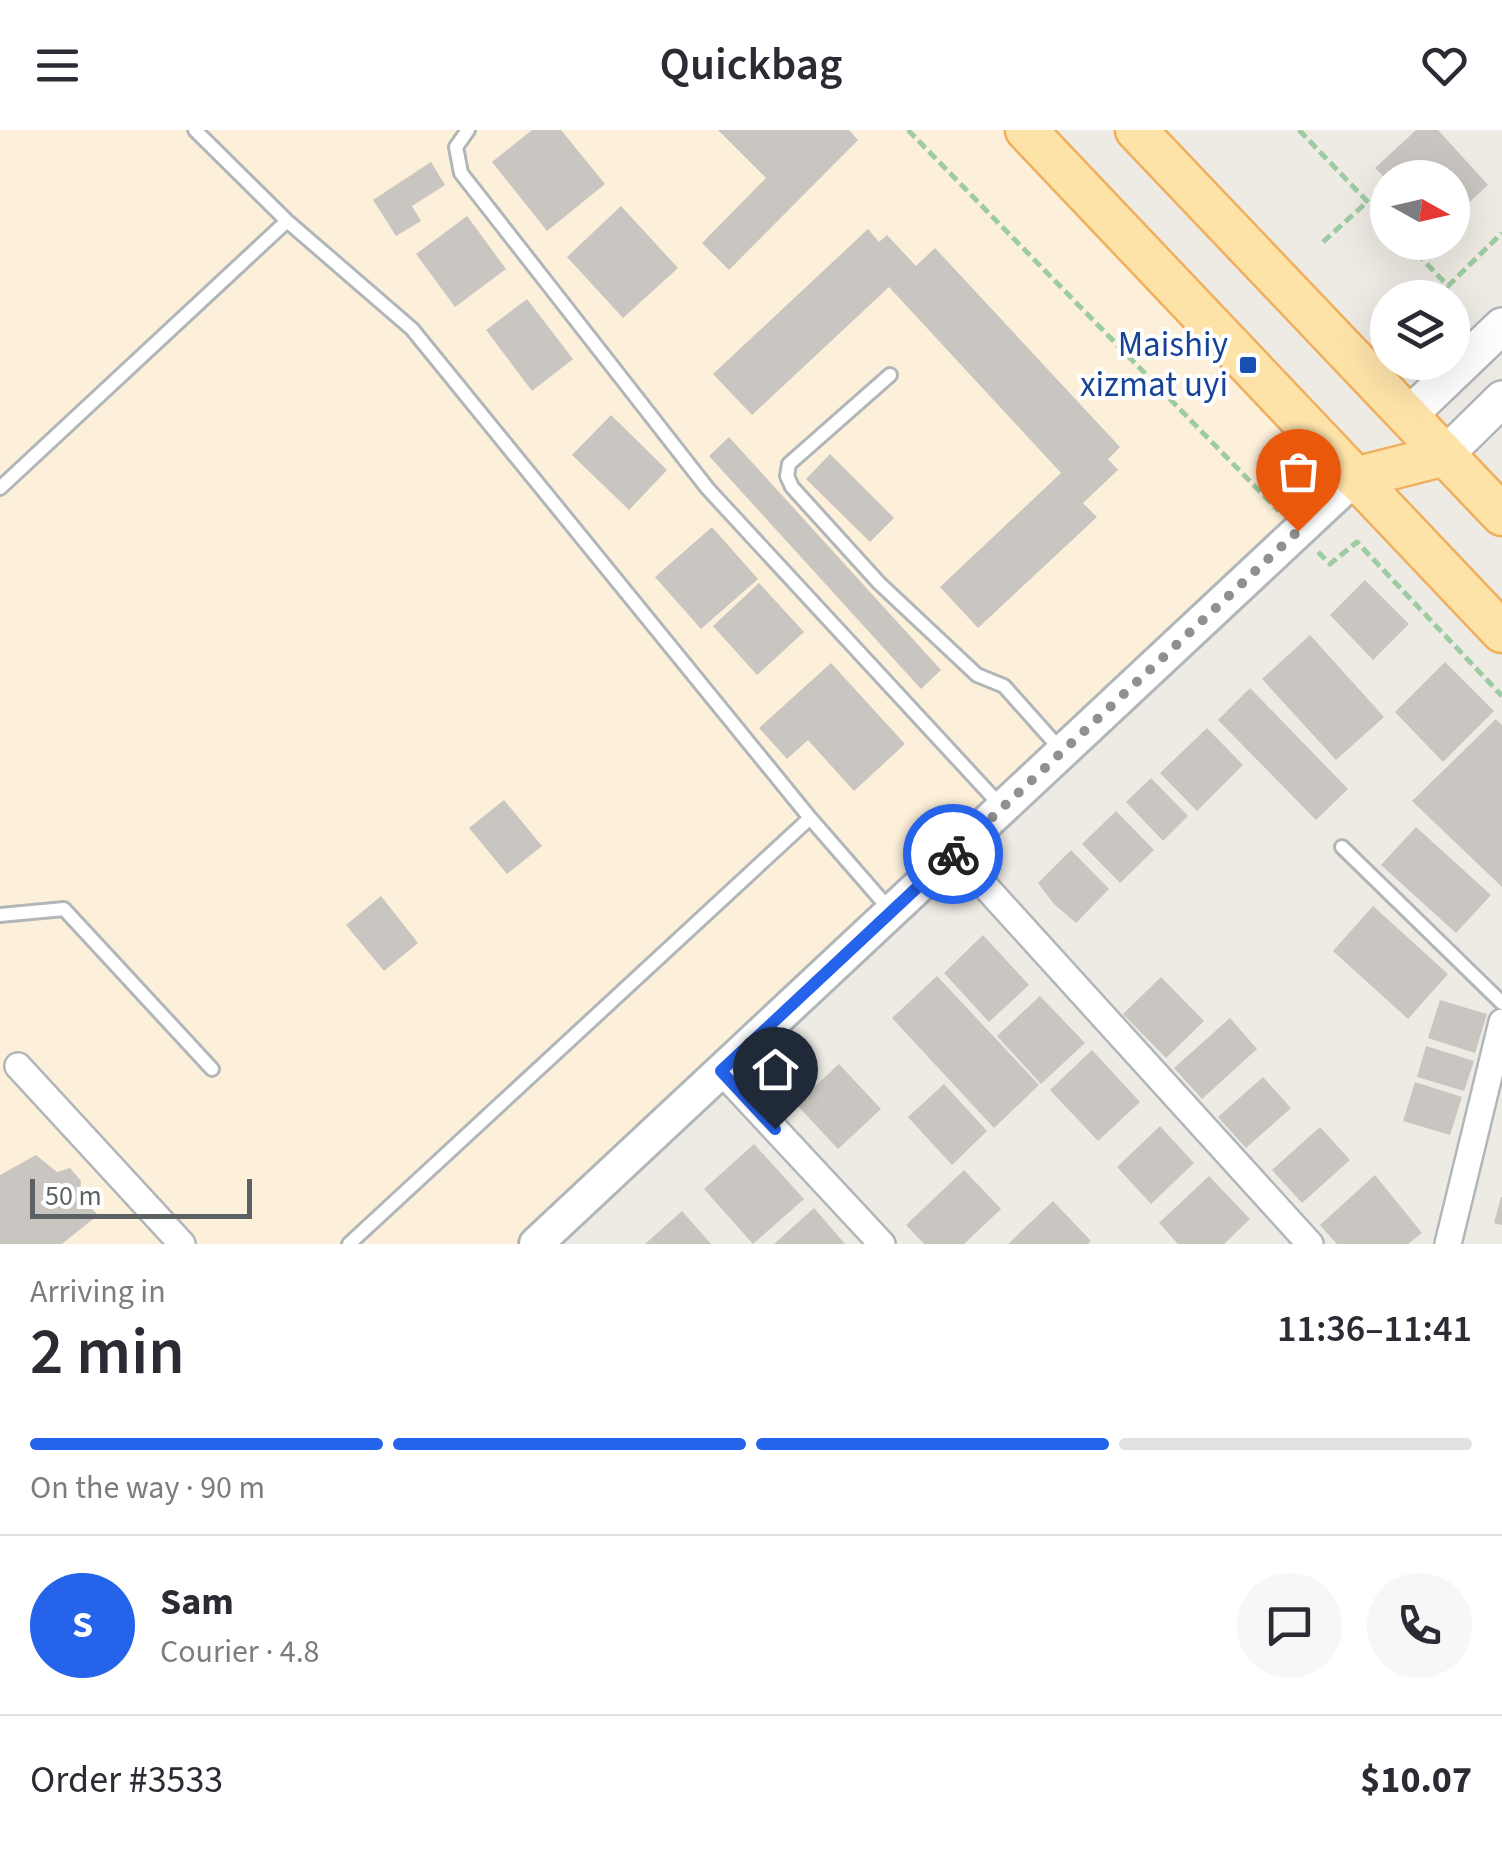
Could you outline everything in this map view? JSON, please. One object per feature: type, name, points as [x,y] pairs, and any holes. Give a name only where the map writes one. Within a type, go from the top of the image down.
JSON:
[{"type":"main road","points":[[1026,130],[1502,632]]},
{"type":"main road","points":[[1136,130],[1502,516]]},
{"type":"main road","points":[[1355,478],[1408,416],[1502,326]]},
{"type":"main road","points":[[1355,478],[1445,455],[1502,399]]},
{"type":"street","points":[[536,1244],[1355,478]]},
{"type":"street","points":[[955,852],[1310,1244]]},
{"type":"street","points":[[1448,1244],[1502,1022]]},
{"type":"street","points":[[18,1066],[182,1244]]},
{"type":"street","points":[[721,1071],[882,1244]]},
{"type":"lane","points":[[195,130],[287,221],[412,328],[810,818],[892,912]]},
{"type":"lane","points":[[468,130],[456,146],[461,172],[708,489],[1003,808]]},
{"type":"lane","points":[[0,488],[287,221]]},
{"type":"lane","points":[[890,375],[788,464],[787,476],[792,487],[879,582],[976,675],[1004,686],[1063,752]]},
{"type":"lane","points":[[349,1244],[810,818]]},
{"type":"lane","points":[[1342,847],[1502,1002]]},
{"type":"lane","points":[[0,914],[64,909],[212,1069]]},
{"type":"path","points":[[908,130],[1246,475]]},
{"type":"path","points":[[1300,130],[1370,205]]},
{"type":"path","points":[[1323,242],[1367,202]]},
{"type":"path","points":[[1423,260],[1448,286],[1502,233]]},
{"type":"path","points":[[1330,564],[1357,542],[1502,696]]},
{"type":"shaded area","points":[[0,130],[1026,130],[1355,478],[536,1244],[0,1244]]},
{"type":"building","points":[[532,130],[561,130],[605,184],[547,231],[492,162]]},
{"type":"building","points":[[718,130],[849,130],[858,140],[729,270],[702,243],[766,178]]},
{"type":"building","points":[[1416,130],[1438,130],[1465,160],[1384,160]]},
{"type":"building","points":[[431,162],[445,185],[412,206],[421,221],[396,236],[373,200]]},
{"type":"building","points":[[1470,165],[1488,185],[1470,202]]},
{"type":"building","points":[[621,206],[678,268],[623,318],[567,257]]},
{"type":"building","points":[[467,216],[506,269],[455,307],[416,254]]},
{"type":"building","points":[[868,229],[879,242],[887,235],[916,266],[935,248],[1120,447],[1108,459],[1118,470],[1083,503],[1097,517],[978,628],[940,587],[1061,473],[889,287],[752,415],[713,374]]},
{"type":"building","points":[[527,299],[573,359],[532,391],[486,330]]},
{"type":"building","points":[[611,415],[667,470],[629,510],[572,455]]},
{"type":"building","points":[[729,437],[941,670],[921,689],[709,456]]},
{"type":"building","points":[[830,454],[894,518],[870,542],[806,479]]},
{"type":"building","points":[[712,527],[758,579],[701,629],[655,577]]},
{"type":"building","points":[[1365,580],[1409,624],[1373,660],[1330,615]]},
{"type":"building","points":[[759,583],[804,632],[757,675],[713,626]]},
{"type":"building","points":[[1310,635],[1384,717],[1336,760],[1262,679]]},
{"type":"building","points":[[1445,662],[1494,711],[1443,762],[1395,712]]},
{"type":"building","points":[[831,663],[905,744],[854,791],[808,740],[787,759],[759,728]]},
{"type":"building","points":[[1250,688],[1348,789],[1316,820],[1218,720]]},
{"type":"building","points":[[1496,719],[1502,725],[1502,887],[1412,801]]},
{"type":"building","points":[[1207,728],[1243,765],[1197,811],[1160,773]]},
{"type":"building","points":[[1151,778],[1188,816],[1163,841],[1126,802]]},
{"type":"building","points":[[504,800],[542,846],[507,874],[469,828]]},
{"type":"building","points":[[1116,811],[1154,850],[1120,883],[1082,844]]},
{"type":"building","points":[[1416,827],[1491,895],[1456,933],[1381,865]]},
{"type":"building","points":[[1071,850],[1109,889],[1076,923],[1038,883]]},
{"type":"building","points":[[381,896],[418,943],[384,971],[346,925]]},
{"type":"building","points":[[1373,906],[1448,974],[1408,1019],[1333,951]]},
{"type":"building","points":[[983,935],[1029,985],[989,1022],[944,973]]},
{"type":"building","points":[[937,976],[1039,1085],[994,1128],[892,1018]]},
{"type":"building","points":[[1161,977],[1204,1021],[1166,1058],[1123,1014]]},
{"type":"building","points":[[1040,996],[1085,1043],[1041,1084],[997,1036]]},
{"type":"building","points":[[1440,1000],[1487,1014],[1475,1053],[1428,1038]]},
{"type":"building","points":[[1230,1018],[1257,1049],[1202,1099],[1174,1068]]},
{"type":"building","points":[[1426,1046],[1474,1061],[1464,1091],[1417,1077]]},
{"type":"building","points":[[1092,1050],[1140,1102],[1098,1141],[1050,1090]]},
{"type":"building","points":[[839,1064],[881,1109],[838,1149],[796,1104]]},
{"type":"building","points":[[1263,1077],[1291,1108],[1246,1148],[1218,1117]]},
{"type":"building","points":[[1415,1082],[1462,1097],[1450,1135],[1403,1121]]},
{"type":"building","points":[[944,1084],[987,1131],[952,1165],[908,1117]]},
{"type":"building","points":[[1160,1126],[1194,1163],[1151,1204],[1117,1167]]},
{"type":"building","points":[[1320,1127],[1350,1160],[1302,1203],[1272,1170]]},
{"type":"building","points":[[754,1144],[804,1199],[753,1244],[704,1189]]},
{"type":"building","points":[[36,1155],[57,1172],[70,1168],[81,1181],[80,1196],[98,1215],[62,1244],[0,1244],[0,1175]]},
{"type":"building","points":[[964,1170],[1001,1209],[964,1244],[924,1244],[906,1225]]},
{"type":"building","points":[[1375,1175],[1422,1233],[1408,1244],[1337,1244],[1320,1225]]},
{"type":"building","points":[[1209,1176],[1250,1219],[1224,1244],[1178,1244],[1159,1223]]},
{"type":"building","points":[[1502,1197],[1502,1225],[1494,1223]]},
{"type":"building","points":[[1053,1201],[1091,1241],[1088,1244],[1008,1244]]},
{"type":"building","points":[[814,1208],[845,1244],[774,1244]]},
{"type":"building","points":[[682,1211],[711,1244],[645,1244]]},
{"type":"way so far","points":[[953,854],[1298,531]]},
{"type":"place","name":"Maishiy xizmat uyi","points":[[1248,365]]},
{"type":"route","points":[[775,1129],[721,1071],[953,854]]}]
